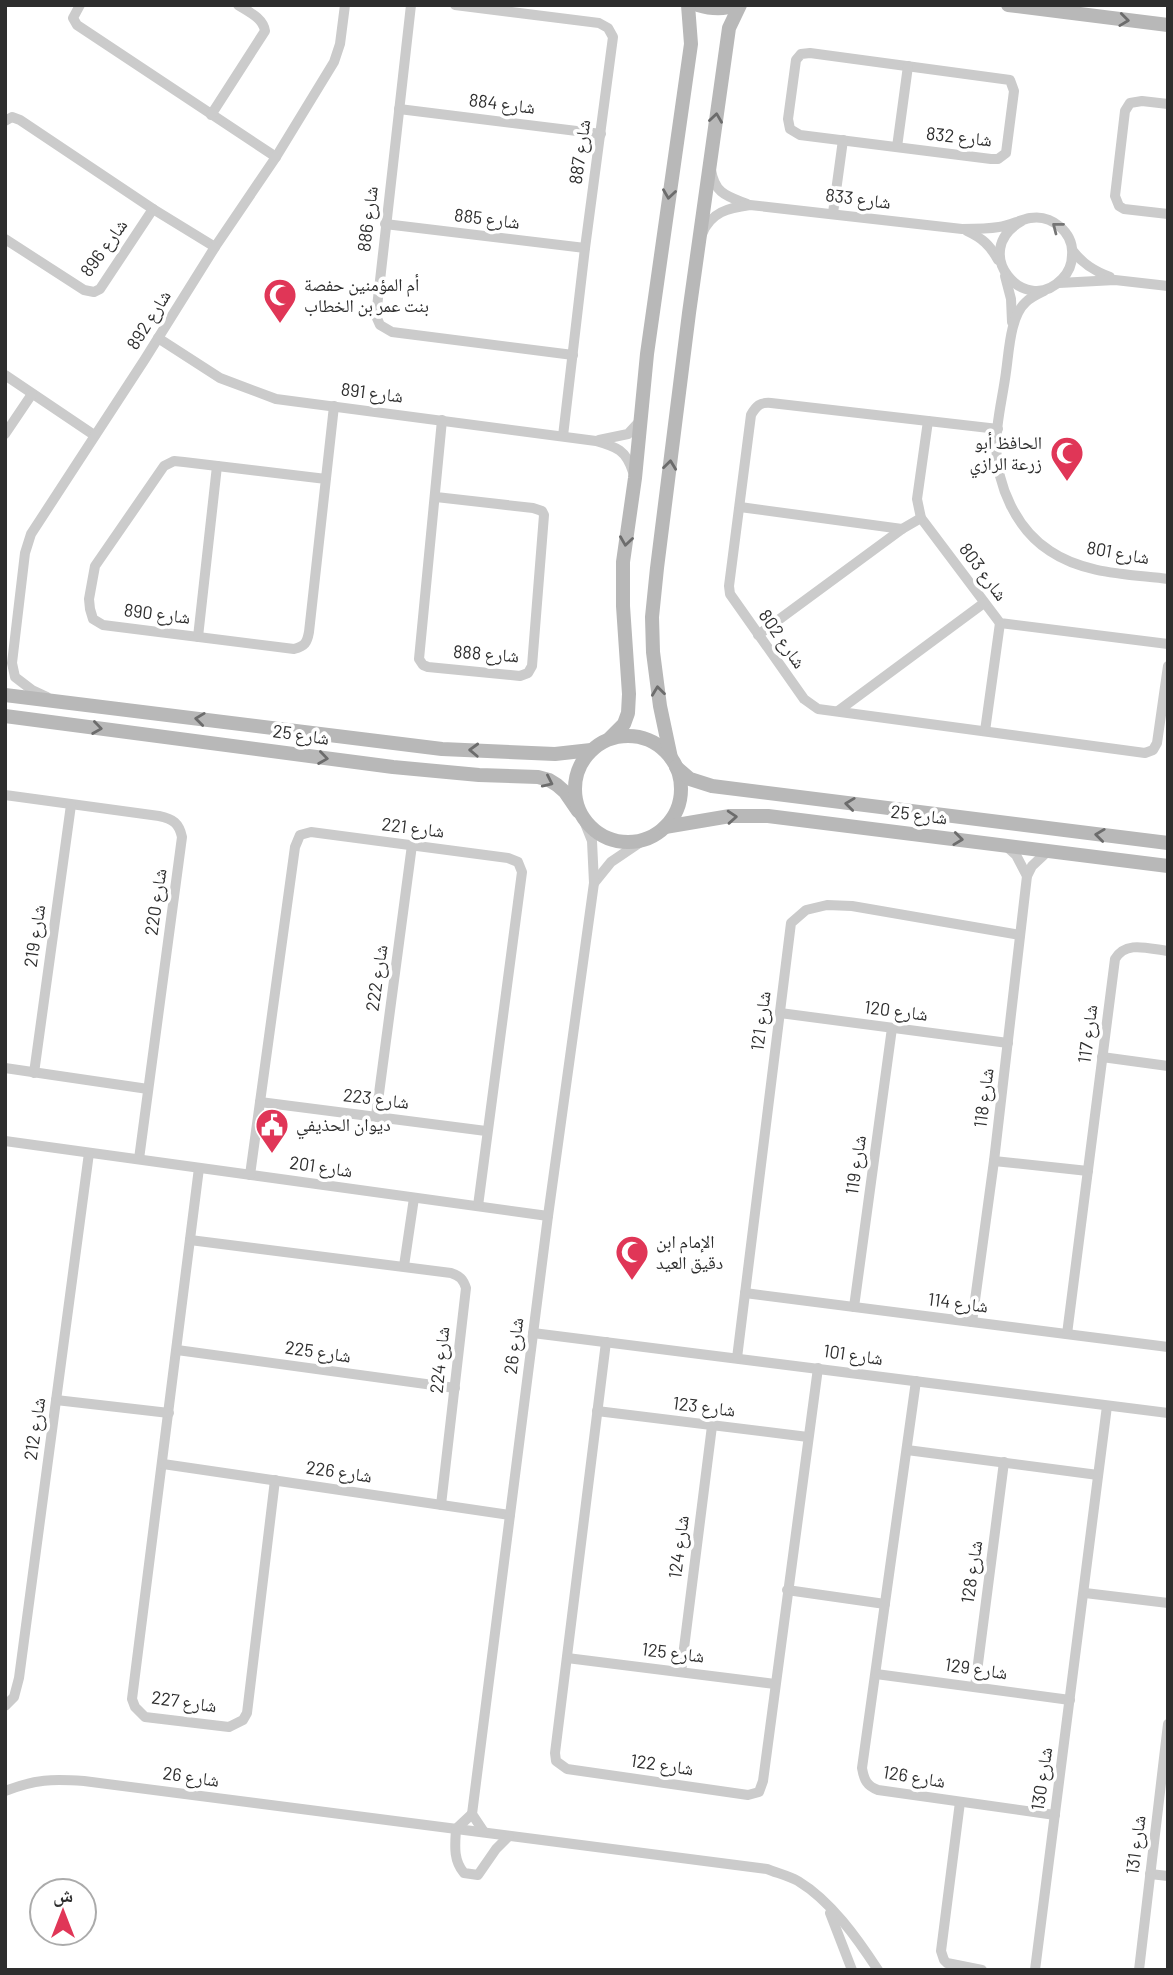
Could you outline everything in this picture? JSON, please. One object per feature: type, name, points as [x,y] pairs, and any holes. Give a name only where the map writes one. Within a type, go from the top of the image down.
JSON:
[{"type":"street","points":[[80,5],[73,19],[77,26],[276,157]]},
{"type":"street","points":[[211,114],[265,31],[260,20],[239,5]]},
{"type":"street","name":"شارع 892","points":[[61,701],[32,690],[15,677],[9,667],[11,613],[31,534],[215,247],[276,157],[334,62],[340,44],[345,5]]},
{"type":"street","name":"شارع 886","points":[[411,5],[385,223],[376,316],[380,325],[392,332],[573,355]]},
{"type":"street","name":"شارع 887","points":[[455,5],[598,23],[608,28],[612,37],[563,436]]},
{"type":"street","points":[[642,841],[610,840],[596,832],[581,816],[574,789],[578,767],[591,750],[610,738],[624,724],[628,713],[623,562],[635,478],[647,354],[691,44],[688,5]]},
{"type":"street","points":[[698,5],[714,9],[738,5]]},
{"type":"street","points":[[594,883],[611,862],[665,827],[675,814],[680,799],[681,782],[660,706],[653,652],[652,617],[710,162],[729,28],[738,5]]},
{"type":"street","points":[[1008,5],[1168,25]]},
{"type":"street","name":"شارع 832","points":[[802,54],[1010,80],[1014,92],[1006,153],[998,159],[843,140],[800,135],[790,129],[788,118],[796,61],[802,54]]},
{"type":"street","points":[[897,147],[908,66]]},
{"type":"street","points":[[1168,104],[1142,101],[1130,103],[1125,110],[1115,196],[1119,205],[1124,208],[1168,214]]},
{"type":"street","name":"شارع 884","points":[[399,108],[601,134]]},
{"type":"street","points":[[5,121],[12,117],[20,120],[215,247]]},
{"type":"street","points":[[833,213],[843,140]]},
{"type":"street","name":"شارع 833","points":[[710,162],[713,183],[724,195],[750,205]]},
{"type":"street","name":"شارع 833","points":[[699,243],[713,215],[732,207],[750,205],[962,229],[992,228],[1022,220]]},
{"type":"street","name":"شارع 896","points":[[5,239],[84,290],[94,292],[100,289],[153,209]]},
{"type":"street","points":[[1115,280],[1082,262],[1073,251],[1067,235],[1055,223],[1039,218],[1022,220],[1008,231],[1000,246],[1002,267],[1008,277],[1021,287],[1038,290],[1059,283],[1115,280],[1168,286]]},
{"type":"street","name":"شارع 885","points":[[385,223],[585,248]]},
{"type":"street","name":"شارع 833","points":[[962,229],[988,244],[1002,267]]},
{"type":"street","points":[[1059,283],[1072,263],[1073,251]]},
{"type":"street","name":"شارع 801","points":[[1002,267],[1011,299],[1012,332],[996,445],[1000,475],[1008,500],[1024,528],[1049,551],[1083,567],[1168,579]]},
{"type":"street","name":"شارع 801","points":[[1012,332],[1021,307],[1046,289]]},
{"type":"street","name":"شارع 891","points":[[158,338],[220,378],[276,399],[596,440],[616,447],[629,458],[635,478]]},
{"type":"street","points":[[5,375],[94,435]]},
{"type":"street","points":[[5,435],[33,394]]},
{"type":"street","name":"شارع 802","points":[[998,429],[771,402],[759,404],[751,415],[729,586],[730,594],[758,635],[804,699],[818,709],[1145,753],[1153,750],[1157,743],[1168,666]]},
{"type":"street","name":"شارع 890","points":[[326,478],[174,461],[164,466],[95,566],[89,599],[93,619],[103,625],[294,649],[307,642],[326,478],[334,406]]},
{"type":"street","name":"شارع 888","points":[[436,497],[533,508],[544,515],[531,666],[528,673],[520,676],[428,667],[421,662],[419,654],[442,420]]},
{"type":"street","name":"شارع 891","points":[[596,440],[628,434],[639,421]]},
{"type":"street","points":[[758,635],[902,529],[921,518],[917,499],[928,421]]},
{"type":"street","points":[[198,637],[217,466]]},
{"type":"street","points":[[740,507],[902,529]]},
{"type":"street","name":"شارع 803","points":[[921,518],[1000,623],[1168,644]]},
{"type":"street","points":[[838,711],[984,603]]},
{"type":"street","points":[[985,731],[1000,623]]},
{"type":"street","name":"شارع 25","points":[[5,695],[442,749],[555,754],[591,750]]},
{"type":"street","points":[[5,715],[13,713],[55,717],[62,715],[65,710],[61,701]]},
{"type":"street","name":"شارع 25","points":[[5,715],[393,767],[479,775],[538,776],[549,780],[565,792],[581,816]]},
{"type":"street","points":[[237,746],[235,738],[242,732],[342,744],[356,739]]},
{"type":"street","points":[[610,738],[633,736],[654,743],[674,762]]},
{"type":"street","name":"شارع 25","points":[[674,762],[690,779],[712,786],[1168,844]]},
{"type":"street","name":"شارع 220","points":[[5,795],[169,818],[180,828],[182,837],[139,1159]]},
{"type":"street","name":"شارع 219","points":[[34,1073],[71,804]]},
{"type":"street","name":"شارع 26","points":[[472,1814],[548,1216],[594,883],[592,841],[581,816]]},
{"type":"street","name":"شارع 25","points":[[665,827],[730,816],[768,816],[1168,866]]},
{"type":"street","name":"شارع 221","points":[[250,1175],[295,847],[300,835],[311,832],[508,858],[518,862],[522,872],[478,1206]]},
{"type":"street","name":"شارع 222","points":[[376,1116],[412,845]]},
{"type":"street","points":[[1004,845],[1016,855],[1027,876]]},
{"type":"street","points":[[1027,876],[1032,866],[1048,850]]},
{"type":"street","name":"شارع 118","points":[[972,1322],[994,1161],[1027,876]]},
{"type":"street","name":"شارع 121","points":[[737,1358],[791,923],[806,910],[827,905],[852,906],[1020,935]]},
{"type":"street","name":"شارع 117","points":[[1067,1334],[1115,959],[1119,952],[1132,947],[1168,951]]},
{"type":"street","name":"شارع 120","points":[[780,1013],[1008,1043]]},
{"type":"street","name":"شارع 119","points":[[854,1307],[892,1028]]},
{"type":"street","points":[[1102,1057],[1168,1066]]},
{"type":"street","points":[[5,1069],[148,1089]]},
{"type":"street","name":"شارع 223","points":[[260,1102],[486,1131]]},
{"type":"street","name":"شارع 201","points":[[5,1141],[548,1216]]},
{"type":"street","name":"شارع 212","points":[[5,1706],[14,1697],[19,1678],[89,1153]]},
{"type":"street","points":[[994,1161],[1088,1171]]},
{"type":"street","name":"شارع 227","points":[[199,1168],[132,1699],[135,1707],[145,1717],[229,1727],[243,1720],[247,1713],[275,1480]]},
{"type":"street","points":[[404,1266],[414,1198]]},
{"type":"street","name":"شارع 224","points":[[190,1240],[404,1266],[451,1273],[463,1280],[466,1288],[441,1505]]},
{"type":"street","name":"شارع 114","points":[[745,1293],[1168,1347]]},
{"type":"street","name":"شارع 101","points":[[533,1333],[1168,1413]]},
{"type":"street","name":"شارع 122","points":[[606,1342],[556,1761],[567,1769],[748,1795],[759,1792],[763,1781],[818,1368]]},
{"type":"street","name":"شارع 225","points":[[177,1350],[455,1388]]},
{"type":"street","name":"شارع 126","points":[[916,1381],[863,1768],[867,1784],[878,1790],[1055,1815]]},
{"type":"street","points":[[56,1400],[169,1413]]},
{"type":"street","name":"شارع 130","points":[[1035,1970],[1107,1406]]},
{"type":"street","name":"شارع 123","points":[[597,1411],[808,1437]]},
{"type":"street","name":"شارع 124","points":[[681,1672],[712,1426]]},
{"type":"street","points":[[907,1450],[1098,1475]]},
{"type":"street","name":"شارع 128","points":[[975,1687],[1004,1462]]},
{"type":"street","name":"شارع 226","points":[[163,1464],[510,1515]]},
{"type":"street","points":[[787,1590],[885,1604]]},
{"type":"street","points":[[1085,1593],[1168,1603]]},
{"type":"street","name":"شارع 125","points":[[567,1658],[775,1684]]},
{"type":"street","name":"شارع 129","points":[[876,1674],[1070,1700]]},
{"type":"street","name":"شارع 131","points":[[1139,1970],[1166,1760],[1168,1724]]},
{"type":"street","name":"شارع 26","points":[[5,1791],[29,1782],[50,1779],[84,1781],[767,1869],[797,1881],[826,1904],[863,1947],[878,1970]]},
{"type":"street","points":[[960,1802],[941,1951],[944,1960],[953,1966],[982,1970]]},
{"type":"street","points":[[484,1832],[472,1814],[456,1829],[457,1864],[464,1873],[473,1876],[481,1872],[496,1849],[509,1836]]},
{"type":"street","points":[[1150,1874],[1168,1876]]},
{"type":"street","points":[[826,1904],[852,1970]]},
{"type":"place","name":"أم المؤمنين حفصة بنت عمر بن الخطاب","points":[[280,325]]},
{"type":"place","name":"الحافظ أبو زرعة الرازي","points":[[1067,483]]},
{"type":"place","name":"ديوان الحذيفي","points":[[272,1155]]},
{"type":"place","name":"الإمام ابن دقيق العيد","points":[[632,1282]]}]
